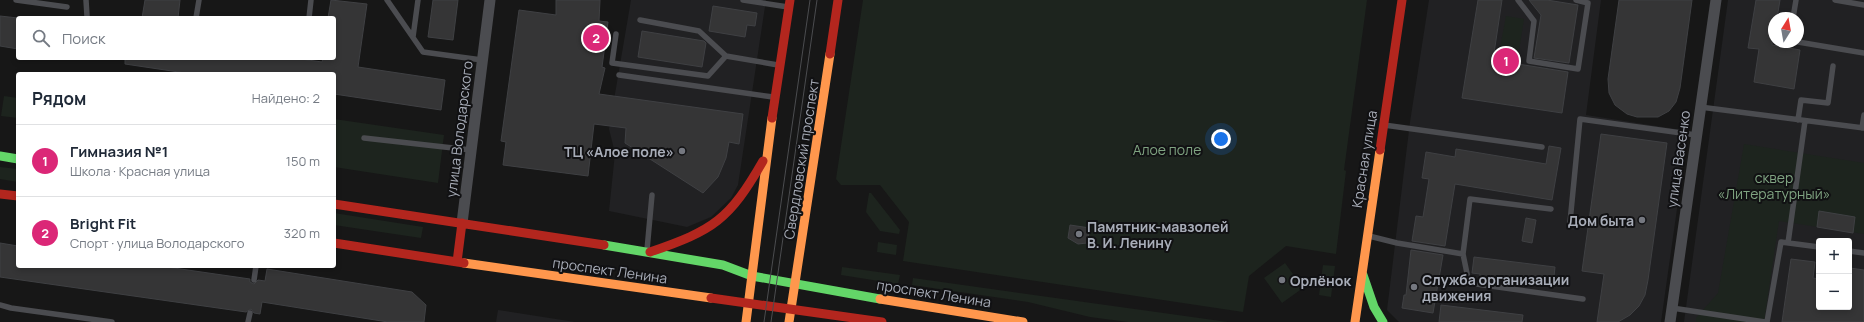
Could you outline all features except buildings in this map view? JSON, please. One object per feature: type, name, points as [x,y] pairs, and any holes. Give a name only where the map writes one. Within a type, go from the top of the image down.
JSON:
[{"type":"main road","name":"Свердловский проспект","points":[[789,322],[838,0]]},
{"type":"main road","name":"Красная улица","points":[[1355,322],[1361,271],[1402,0]]},
{"type":"main road","points":[[746,322],[766,156],[789,4]]},
{"type":"main road","points":[[0,156],[16,159]]},
{"type":"main road","points":[[647,252],[684,241],[706,230],[725,216],[738,203],[766,156]]},
{"type":"main road","points":[[0,194],[16,196]]},
{"type":"main road","name":"проспект Ленина","points":[[336,204],[647,252],[722,265],[752,276],[1023,322]]},
{"type":"main road","name":"улица Володарского","points":[[457,262],[462,223]]},
{"type":"main road","name":"проспект Ленина","points":[[336,243],[457,262],[882,322]]},
{"type":"main road","points":[[1361,271],[1374,307],[1383,322]]},
{"type":"street","name":"улица Володарского","points":[[462,223],[490,0]]},
{"type":"street","name":"улица Васенко","points":[[1670,322],[1716,0]]},
{"type":"lane","points":[[16,0],[67,7]]},
{"type":"lane","points":[[86,0],[87,16]]},
{"type":"lane","points":[[196,16],[199,0]]},
{"type":"lane","points":[[309,16],[311,0]]},
{"type":"lane","points":[[387,0],[423,52],[482,60]]},
{"type":"lane","points":[[413,37],[418,0]]},
{"type":"lane","points":[[743,0],[789,4]]},
{"type":"lane","points":[[1518,0],[1534,21],[1529,61],[1578,69],[1588,3],[1576,0]]},
{"type":"lane","points":[[1794,12],[1796,0]]},
{"type":"lane","points":[[1835,0],[1862,3]]},
{"type":"lane","points":[[640,20],[699,30],[726,56],[780,66]]},
{"type":"lane","points":[[616,34],[612,62],[708,76],[726,56]]},
{"type":"lane","points":[[1804,43],[1864,53]]},
{"type":"lane","points":[[1798,120],[1801,100],[1828,103],[1833,66]]},
{"type":"lane","points":[[619,76],[775,97]]},
{"type":"lane","points":[[1700,107],[1863,128],[1864,115]]},
{"type":"lane","points":[[1570,222],[1580,119],[1696,135]]},
{"type":"lane","points":[[1788,243],[1805,121]]},
{"type":"lane","points":[[1383,125],[1542,147]]},
{"type":"lane","points":[[364,138],[471,150]]},
{"type":"lane","points":[[647,252],[652,195]]},
{"type":"lane","points":[[1551,209],[1470,199],[1463,254],[1469,283],[1583,299]]},
{"type":"lane","points":[[1367,235],[1397,243],[1463,254]]},
{"type":"lane","points":[[1672,308],[1766,322],[1781,242],[1816,247]]},
{"type":"lane","points":[[1852,251],[1864,253]]},
{"type":"lane","points":[[254,280],[256,268]]},
{"type":"lane","points":[[0,305],[112,322]]},
{"type":"lane","points":[[248,322],[250,313]]},
{"type":"shaded area","points":[[631,0],[766,0],[738,185],[731,198],[711,217],[687,227],[609,211],[615,153],[609,129]]},
{"type":"shaded area","points":[[1429,0],[1601,0],[1586,115],[1688,131],[1661,322],[1399,322],[1387,310],[1410,122]]},
{"type":"shaded area","points":[[1728,0],[1864,0],[1864,322],[1684,322]]},
{"type":"shaded area","points":[[498,310],[575,322],[496,322]]},
{"type":"green space","name":"Алое поле","points":[[863,0],[1367,0],[1344,170],[1346,171],[1336,254],[1286,246],[1249,276],[1243,312],[903,261],[909,222],[880,185],[841,185],[836,179]]},
{"type":"green space","points":[[1506,16],[1524,19],[1518,57],[1499,53]]},
{"type":"green space","points":[[4,96],[16,98],[16,118],[1,116]]},
{"type":"green space","points":[[336,119],[444,135],[438,183],[336,167]]},
{"type":"green space","name":"сквер «Литературный»","points":[[1744,144],[1864,163],[1864,234],[1779,221],[1764,322],[1696,322],[1696,318],[1718,293]]},
{"type":"green space","points":[[0,167],[16,169],[16,182],[0,179]]},
{"type":"green space","points":[[869,193],[871,193],[900,230],[899,234],[880,231],[866,212]]},
{"type":"green space","points":[[336,213],[423,227],[421,238],[336,225]]},
{"type":"green space","points":[[878,242],[897,245],[896,255],[877,252]]},
{"type":"green space","points":[[1285,263],[1303,288],[1282,303],[1264,278]]},
{"type":"green space","points":[[1323,265],[1335,266],[1331,297],[1319,295]]},
{"type":"green space","points":[[842,267],[900,275],[898,284],[841,275]]},
{"type":"green space","points":[[913,278],[1228,322],[1128,322],[1090,317],[1028,302],[912,285]]},
{"type":"tram line","points":[[764,322],[810,0]]},
{"type":"tram line","points":[[771,322],[817,0]]},
{"type":"traffic: fast","points":[[0,156],[16,159]]},
{"type":"traffic: fast","points":[[604,245],[723,265],[752,276],[880,299]]},
{"type":"traffic: fast","points":[[1363,275],[1374,307],[1383,322]]},
{"type":"traffic: slow","points":[[789,322],[830,54]]},
{"type":"traffic: slow","points":[[746,322],[772,118]]},
{"type":"traffic: slow","points":[[1355,322],[1380,150]]},
{"type":"traffic: slow","points":[[464,263],[711,298]]},
{"type":"traffic: slow","points":[[880,299],[1023,322]]},
{"type":"traffic: jam","points":[[772,118],[790,0]]},
{"type":"traffic: jam","points":[[830,54],[838,0]]},
{"type":"traffic: jam","points":[[1380,150],[1402,0]]},
{"type":"traffic: jam","points":[[650,252],[690,237],[718,220],[740,197],[763,161]]},
{"type":"traffic: jam","points":[[0,194],[16,196]]},
{"type":"traffic: jam","points":[[336,204],[604,245]]},
{"type":"traffic: jam","points":[[457,262],[462,223]]},
{"type":"traffic: jam","points":[[336,243],[464,263]]},
{"type":"traffic: jam","points":[[711,298],[882,322]]},
{"type":"place","name":"Bright Fit","points":[[596,38]]},
{"type":"place","name":"Гимназия №1","points":[[1506,61]]},
{"type":"place","name":"ТЦ «Алое поле»","points":[[682,151]]},
{"type":"place","name":"Дом быта","points":[[1642,220]]},
{"type":"place","name":"Памятник-мавзолей В. И. Ленину","points":[[1079,234]]},
{"type":"place","name":"Орлёнок","points":[[1282,280]]},
{"type":"place","name":"Служба организации движения","points":[[1414,287]]}]
